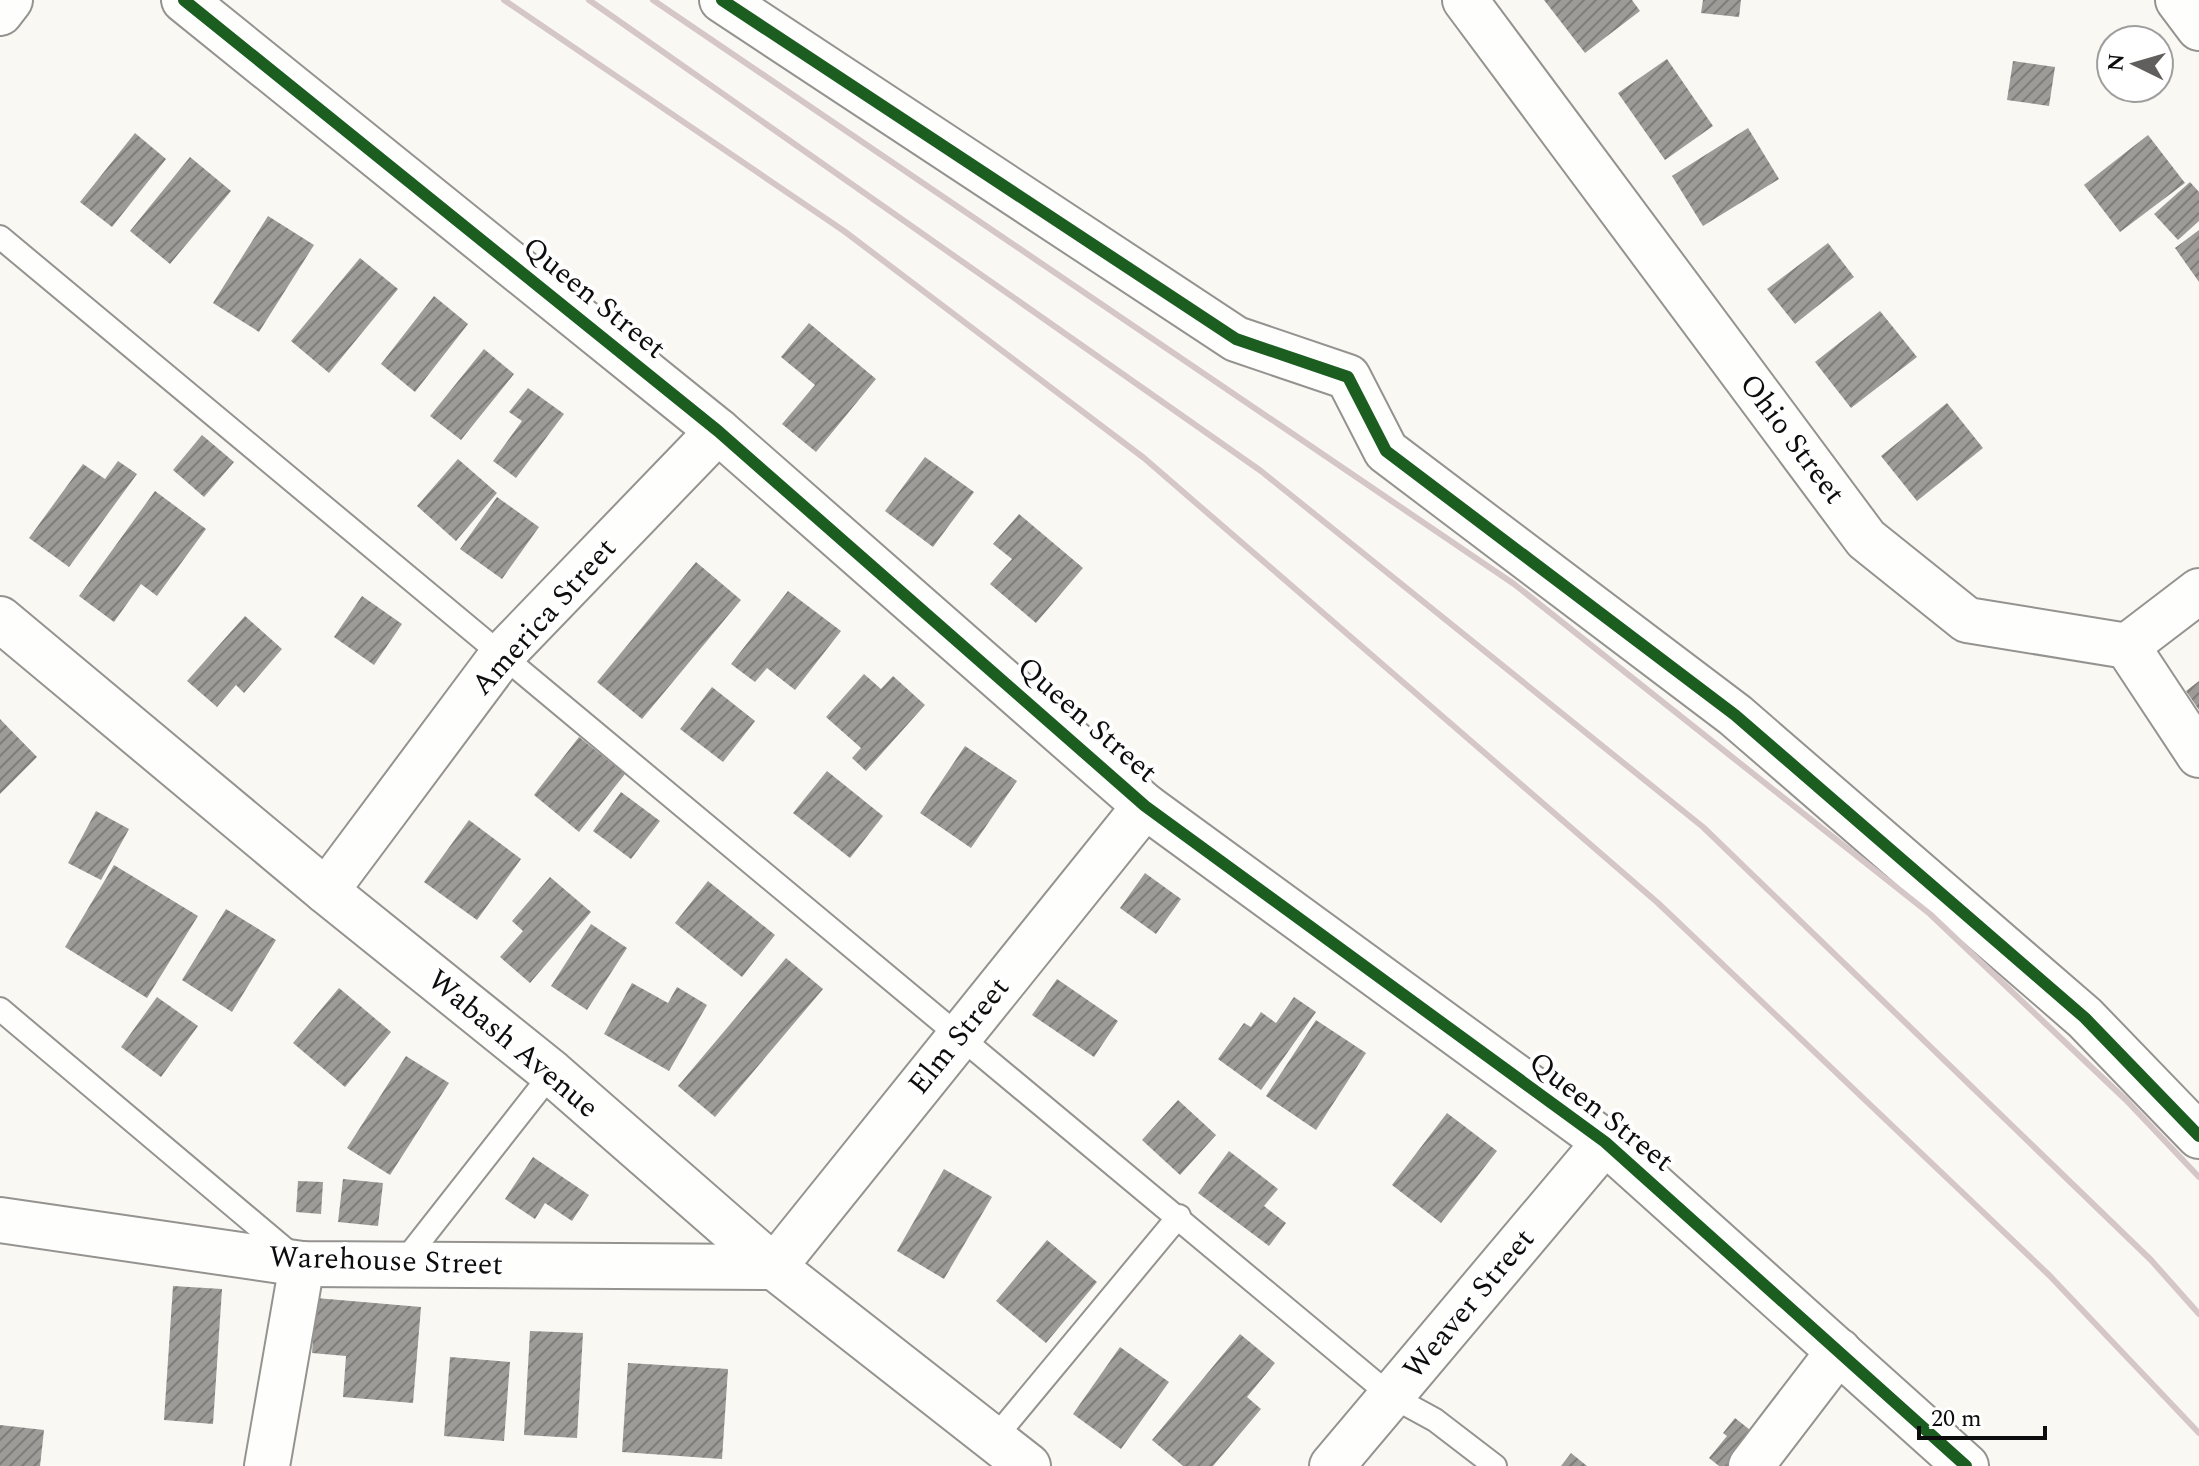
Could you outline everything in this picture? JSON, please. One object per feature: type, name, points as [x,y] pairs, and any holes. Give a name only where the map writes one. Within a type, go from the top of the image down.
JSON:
[{"type":"street","points":[[0,13],[10,0]]},
{"type":"street","name":"Queen Street","points":[[184,0],[718,431],[1145,806],[1605,1142],[1966,1466]]},
{"type":"street","points":[[722,0],[1236,339],[1348,377],[1386,451],[1735,715],[2085,1018],[2199,1136]]},
{"type":"street","name":"Ohio Street","points":[[1465,0],[1866,539],[1967,620],[2127,646]]},
{"type":"street","points":[[2178,0],[2199,28]]},
{"type":"street","name":"America Street","points":[[326,891],[502,655],[718,431]]},
{"type":"street","points":[[2199,591],[2127,646],[2199,755]]},
{"type":"street","name":"Wabash Avenue","points":[[0,619],[326,891],[552,1073],[774,1267],[1028,1466]]},
{"type":"street","name":"Elm Street","points":[[774,1267],[1145,806]]},
{"type":"street","name":"Weaver Street","points":[[1332,1466],[1605,1142]]},
{"type":"street","name":"Warehouse Street","points":[[0,1220],[302,1264],[774,1267]]},
{"type":"street","points":[[267,1466],[302,1264]]},
{"type":"street","points":[[1751,1466],[1839,1351]]},
{"type":"lane","points":[[0,237],[1179,1216],[1391,1396],[1435,1420],[1495,1466]]},
{"type":"lane","points":[[0,1009],[302,1264]]},
{"type":"lane","points":[[401,1265],[552,1073]]},
{"type":"lane","points":[[993,1440],[1179,1216]]},
{"type":"building","points":[[1544,0],[1632,0],[1640,11],[1585,53]]},
{"type":"building","points":[[1703,0],[1741,0],[1739,17],[1701,13]]},
{"type":"building","points":[[1667,59],[1713,126],[1665,160],[1618,93]]},
{"type":"building","points":[[2013,61],[2055,67],[2049,106],[2007,100]]},
{"type":"building","points":[[1748,128],[1779,179],[1703,226],[1672,176]]},
{"type":"building","points":[[135,133],[166,159],[112,227],[80,202]]},
{"type":"building","points":[[2148,135],[2185,183],[2120,232],[2084,185]]},
{"type":"building","points":[[190,157],[231,191],[170,264],[130,231]]},
{"type":"building","points":[[2190,182],[2199,192],[2199,221],[2178,240],[2154,214]]},
{"type":"building","points":[[268,216],[314,245],[259,332],[213,303]]},
{"type":"building","points":[[2199,230],[2199,282],[2175,248]]},
{"type":"building","points":[[1828,243],[1854,277],[1795,324],[1767,289]]},
{"type":"building","points":[[360,258],[398,289],[329,373],[291,341]]},
{"type":"building","points":[[434,296],[468,324],[415,392],[381,364]]},
{"type":"building","points":[[1880,311],[1917,357],[1851,408],[1815,362]]},
{"type":"building","points":[[809,323],[876,379],[816,452],[782,424],[815,385],[781,357]]},
{"type":"building","points":[[484,349],[514,374],[461,440],[430,416]]},
{"type":"building","points":[[528,388],[564,414],[516,478],[493,461],[522,421],[509,412]]},
{"type":"building","points":[[1947,403],[1983,448],[1917,501],[1881,456]]},
{"type":"building","points":[[202,435],[234,462],[204,497],[173,470]]},
{"type":"building","points":[[925,457],[974,492],[933,547],[885,511]]},
{"type":"building","points":[[458,459],[497,493],[456,541],[417,506]]},
{"type":"building","points":[[118,461],[137,474],[69,567],[29,538],[83,464],[105,479]]},
{"type":"building","points":[[155,491],[206,529],[157,596],[141,584],[114,622],[79,596]]},
{"type":"building","points":[[497,497],[539,527],[502,579],[460,549]]},
{"type":"building","points":[[1019,514],[1083,568],[1036,623],[990,584],[1012,559],[993,544]]},
{"type":"building","points":[[696,562],[741,600],[642,719],[597,682]]},
{"type":"building","points":[[788,591],[841,631],[795,690],[767,668],[755,682],[731,664]]},
{"type":"building","points":[[362,596],[402,624],[374,665],[334,637]]},
{"type":"building","points":[[245,616],[282,649],[244,693],[236,685],[217,707],[187,681]]},
{"type":"building","points":[[864,674],[881,689],[893,676],[925,705],[866,771],[852,758],[861,748],[826,717]]},
{"type":"building","points":[[2199,681],[2199,710],[2186,691]]},
{"type":"building","points":[[712,687],[755,721],[723,762],[680,729]]},
{"type":"building","points":[[0,719],[37,757],[0,794]]},
{"type":"building","points":[[579,737],[625,774],[579,832],[534,795]]},
{"type":"building","points":[[965,746],[1017,781],[971,848],[920,813]]},
{"type":"building","points":[[827,771],[883,816],[850,858],[793,813]]},
{"type":"building","points":[[621,792],[660,821],[631,859],[593,831]]},
{"type":"building","points":[[96,811],[129,829],[101,880],[68,863]]},
{"type":"building","points":[[469,820],[521,859],[477,920],[424,882]]},
{"type":"building","points":[[114,865],[198,916],[147,998],[65,947]]},
{"type":"building","points":[[1145,873],[1181,899],[1156,934],[1120,908]]},
{"type":"building","points":[[550,877],[591,912],[530,983],[500,957],[523,931],[512,921]]},
{"type":"building","points":[[708,881],[775,935],[742,977],[675,923]]},
{"type":"building","points":[[226,909],[276,940],[232,1012],[182,980]]},
{"type":"building","points":[[591,924],[627,948],[587,1010],[551,986]]},
{"type":"building","points":[[786,958],[823,989],[715,1117],[678,1086]]},
{"type":"building","points":[[1057,979],[1118,1021],[1094,1057],[1032,1015]]},
{"type":"building","points":[[632,983],[668,1003],[677,987],[707,1005],[669,1071],[604,1034]]},
{"type":"building","points":[[339,988],[391,1032],[345,1087],[293,1043]]},
{"type":"building","points":[[157,997],[198,1026],[161,1077],[121,1047]]},
{"type":"building","points":[[1294,997],[1316,1012],[1261,1090],[1218,1059],[1244,1023],[1251,1027],[1261,1012],[1276,1023]]},
{"type":"building","points":[[1316,1020],[1366,1053],[1316,1130],[1266,1096]]},
{"type":"building","points":[[406,1056],[449,1083],[390,1175],[347,1148]]},
{"type":"building","points":[[1178,1100],[1216,1135],[1180,1175],[1142,1140]]},
{"type":"building","points":[[1447,1113],[1497,1151],[1441,1223],[1392,1185]]},
{"type":"building","points":[[1229,1151],[1278,1189],[1264,1206],[1286,1223],[1269,1246],[1198,1193]]},
{"type":"building","points":[[533,1157],[589,1195],[572,1221],[545,1203],[535,1219],[505,1199]]},
{"type":"building","points":[[944,1169],[992,1197],[944,1279],[897,1251]]},
{"type":"building","points":[[343,1179],[383,1183],[378,1226],[338,1222]]},
{"type":"building","points":[[298,1181],[323,1182],[321,1214],[296,1212]]},
{"type":"building","points":[[1047,1240],[1097,1282],[1046,1343],[996,1301]]},
{"type":"building","points":[[173,1286],[222,1289],[213,1424],[164,1420]]},
{"type":"building","points":[[316,1298],[421,1307],[413,1403],[343,1397],[346,1356],[312,1353]]},
{"type":"building","points":[[530,1331],[583,1333],[577,1438],[524,1435]]},
{"type":"building","points":[[1240,1334],[1275,1363],[1247,1397],[1261,1409],[1213,1466],[1183,1466],[1152,1440]]},
{"type":"building","points":[[1120,1347],[1169,1382],[1121,1449],[1073,1414]]},
{"type":"building","points":[[450,1357],[510,1362],[504,1441],[444,1436]]},
{"type":"building","points":[[628,1363],[728,1369],[722,1459],[622,1452]]},
{"type":"building","points":[[1735,1418],[1764,1441],[1744,1466],[1719,1466],[1709,1458],[1727,1436],[1723,1433]]},
{"type":"building","points":[[0,1425],[44,1430],[40,1466],[0,1466]]},
{"type":"building","points":[[1571,1453],[1587,1466],[1561,1466]]},
{"type":"railway","points":[[504,0],[844,231],[1144,458],[1658,903],[2049,1275],[2199,1433]]},
{"type":"railway","points":[[589,0],[1261,471],[1703,827],[2151,1260],[2199,1314]]},
{"type":"railway","points":[[653,0],[1514,584],[1930,914],[2126,1100],[2199,1177]]},
{"type":"cycle path","points":[[184,0],[718,431],[1145,806],[1605,1142],[1966,1466]]},
{"type":"cycle path","points":[[722,0],[1236,339],[1348,377],[1386,451],[1735,715],[2085,1018],[2199,1136]]}]
